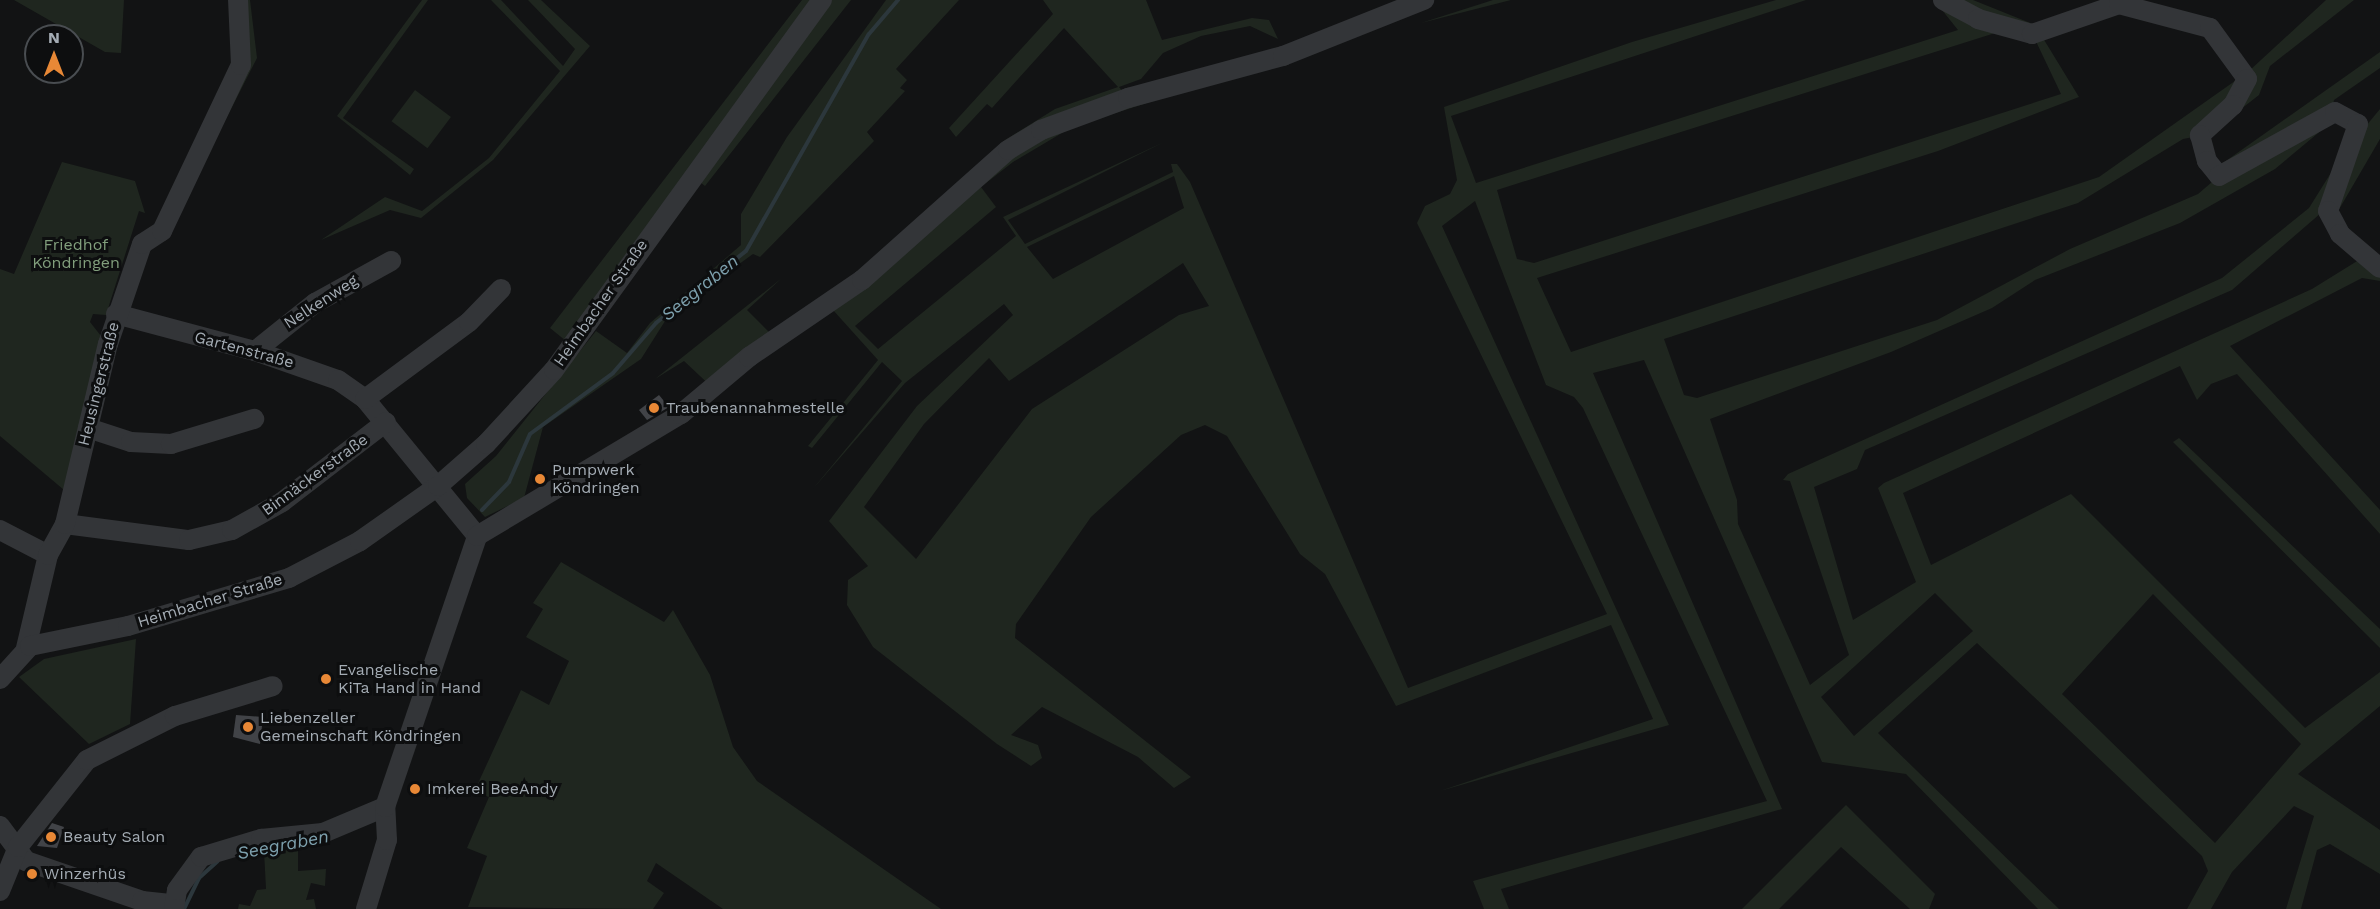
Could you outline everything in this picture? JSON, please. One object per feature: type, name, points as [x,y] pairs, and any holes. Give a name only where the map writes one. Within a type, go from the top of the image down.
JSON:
[{"type":"street","name":"Heusingerstraße","points":[[26,648],[48,555],[65,524],[117,314],[142,244],[162,231],[241,65],[238,0]]},
{"type":"street","name":"Heimbacher Straße","points":[[26,648],[129,626],[289,578],[360,541],[438,486],[486,444],[554,370],[822,0]]},
{"type":"street","points":[[366,909],[387,840],[386,807],[477,536],[646,436],[862,280],[1008,150],[1041,130],[1128,98],[1283,56],[1424,0]]},
{"type":"street","points":[[1943,0],[1978,19],[2032,34],[2119,4],[2210,28],[2247,79],[2233,105],[2200,135],[2207,161],[2220,176],[2335,112],[2358,124],[2328,211],[2340,234],[2380,268]]},
{"type":"street","name":"Nelkenweg","points":[[255,351],[315,303],[391,261]]},
{"type":"street","points":[[365,399],[469,322],[501,289]]},
{"type":"street","name":"Gartenstraße","points":[[117,314],[255,351],[338,380],[365,399],[386,422],[477,536]]},
{"type":"street","points":[[88,428],[131,442],[171,444],[254,419]]},
{"type":"street","name":"Binnäckerstraße","points":[[65,524],[189,540],[232,530],[282,502],[386,422]]},
{"type":"street","points":[[0,530],[48,555]]},
{"type":"street","points":[[1,675],[26,648]]},
{"type":"street","points":[[0,891],[18,847],[63,786],[110,744],[175,716],[273,686]]},
{"type":"street","points":[[0,826],[18,847],[26,861],[148,905],[173,906],[201,857],[215,850],[323,833],[386,807]]},
{"type":"green space","points":[[14,0],[124,0],[121,53],[105,52],[84,40],[84,24],[56,24]]},
{"type":"green space","points":[[238,0],[250,0],[257,58],[208,154],[234,85]]},
{"type":"green space","points":[[422,0],[428,0],[343,118],[414,169],[410,175],[337,116]]},
{"type":"green space","points":[[491,0],[501,0],[563,66],[575,49],[528,0],[541,0],[590,46],[493,160],[421,218],[390,210],[321,240],[385,197],[422,211],[489,158],[560,71]]},
{"type":"green space","points":[[802,0],[851,0],[705,186],[687,172],[566,341],[550,328]]},
{"type":"green space","points":[[886,0],[959,0],[896,69],[907,80],[900,88],[905,91],[867,132],[874,141],[760,257],[753,254],[691,299],[667,318],[641,359],[543,427],[524,498],[485,517],[467,498],[465,484],[496,456],[596,331],[627,353],[650,323],[741,245],[741,214],[787,137]]},
{"type":"green space","points":[[1043,0],[1146,0],[1162,40],[1252,18],[1269,20],[1278,39],[1250,26],[1201,36],[1163,53],[1141,79],[1119,87],[1128,98],[1150,102],[1072,127],[1013,162],[981,187],[996,207],[855,326],[878,349],[1016,236],[1003,217],[1164,142],[1008,220],[1025,244],[1173,172],[1171,164],[1177,164],[1190,182],[1408,688],[1607,614],[1417,223],[1425,206],[1450,194],[1457,180],[1444,107],[1632,42],[1776,0],[1806,0],[1451,116],[1476,183],[1958,30],[1934,0],[1973,0],[2035,25],[2079,97],[1938,151],[1537,278],[1571,352],[2099,177],[2249,71],[2326,0],[2354,0],[2270,66],[2259,95],[2209,134],[2183,139],[2078,203],[1664,339],[1684,395],[1697,398],[1937,320],[2070,249],[2198,194],[2219,176],[2216,168],[2380,52],[2380,68],[2334,100],[2329,124],[2275,169],[2180,223],[2035,280],[1992,308],[1891,352],[1710,419],[1737,500],[1738,524],[1810,685],[1849,655],[1790,481],[1783,480],[1788,474],[2222,278],[2309,208],[2342,155],[2380,109],[2380,139],[2334,218],[2321,213],[2232,290],[1865,450],[1857,469],[1814,487],[1853,620],[1916,582],[1878,488],[1884,483],[2312,289],[2362,258],[2380,269],[2380,281],[2362,278],[2230,346],[2380,510],[2380,534],[2237,374],[2211,384],[2197,400],[2180,366],[1903,493],[1931,565],[2071,494],[2305,728],[2380,672],[2380,706],[2298,774],[2380,830],[2380,874],[2330,844],[2317,850],[2301,909],[2286,909],[2314,816],[2294,806],[2232,872],[2211,909],[2187,909],[2208,871],[2202,856],[1977,643],[1878,733],[2059,909],[2038,909],[1906,774],[1822,762],[1644,360],[1593,373],[1782,809],[1501,889],[1509,909],[1484,909],[1473,881],[1767,801],[1583,408],[1574,397],[1546,385],[1475,201],[1442,226],[1669,725],[1440,791],[1653,719],[1611,625],[1396,706],[1325,574],[1300,554],[1227,436],[1205,425],[1181,435],[1091,517],[1016,624],[1015,638],[1191,777],[1174,788],[1138,757],[1042,707],[1011,735],[1038,745],[1042,758],[1031,766],[997,744],[873,647],[847,605],[848,580],[868,566],[829,521],[917,406],[1013,315],[1004,304],[905,383],[812,490],[902,381],[882,362],[812,448],[808,446],[878,360],[833,310],[716,391],[684,361],[655,379],[782,278],[747,310],[773,336],[858,275],[1005,140],[1055,109],[1118,87],[1064,28],[992,108],[987,104],[956,137],[949,128],[1053,14]],"holes":[[[2011,28],[2032,33],[2061,94],[1534,263],[1517,259],[1497,190]],[[1174,176],[1184,208],[1053,279],[1027,247]],[[1183,263],[1209,306],[1179,315],[1032,409],[916,559],[864,507],[924,424],[989,358],[1009,381]],[[1935,593],[1973,631],[1854,736],[1821,697]],[[2153,594],[2301,744],[2215,843],[2062,694]]]},
{"type":"green space","points":[[1493,0],[1511,0],[1421,23]]},
{"type":"green space","points":[[415,90],[451,117],[427,148],[392,121]]},
{"type":"green space","name":"Friedhof Köndringen","points":[[62,162],[135,181],[145,213],[139,211],[106,315],[93,314],[90,322],[101,336],[64,490],[0,436],[0,269],[14,274]]},
{"type":"green space","points":[[2179,438],[2380,629],[2380,648],[2173,442]]},
{"type":"green space","points":[[561,562],[664,622],[673,610],[710,675],[733,747],[757,781],[941,909],[723,909],[656,863],[647,881],[664,893],[653,909],[468,907],[487,856],[467,848],[489,797],[474,792],[521,690],[549,705],[569,661],[526,637],[543,609],[533,603]]},
{"type":"green space","points":[[136,639],[130,724],[89,744],[19,677],[44,659]]},
{"type":"green space","points":[[1846,805],[1935,894],[1929,909],[1910,909],[1841,847],[1779,909],[1742,909]]},
{"type":"green space","points":[[298,849],[298,871],[326,869],[325,886],[311,883],[306,900],[314,899],[316,909],[238,909],[239,904],[250,906],[257,890],[266,889],[264,851]]},
{"type":"building","name":"Traubenannahmestelle","points":[[659,395],[669,407],[647,420],[639,410]]},
{"type":"building","name":"Liebenzeller Gemeinschaft Köndringen","points":[[236,715],[263,717],[260,744],[233,737]]},
{"type":"building","name":"Beauty Salon","points":[[52,823],[64,827],[57,848],[37,846]]},
{"type":"waterway","name":"Seegraben","points":[[482,510],[509,482],[530,434],[613,373],[656,323],[746,251],[869,34],[898,0]]},
{"type":"waterway","name":"Seegraben","points":[[184,909],[199,878],[218,861]]},
{"type":"place","name":"Traubenannahmestelle","points":[[654,408]]},
{"type":"place","name":"Pumpwerk Köndringen","points":[[540,479]]},
{"type":"place","name":"Evangelische KiTa Hand in Hand","points":[[326,679]]},
{"type":"place","name":"Liebenzeller Gemeinschaft Köndringen","points":[[248,727]]},
{"type":"place","name":"Imkerei BeeAndy","points":[[415,789]]},
{"type":"place","name":"Beauty Salon","points":[[51,837]]},
{"type":"place","name":"Winzerhüs","points":[[32,874]]}]
